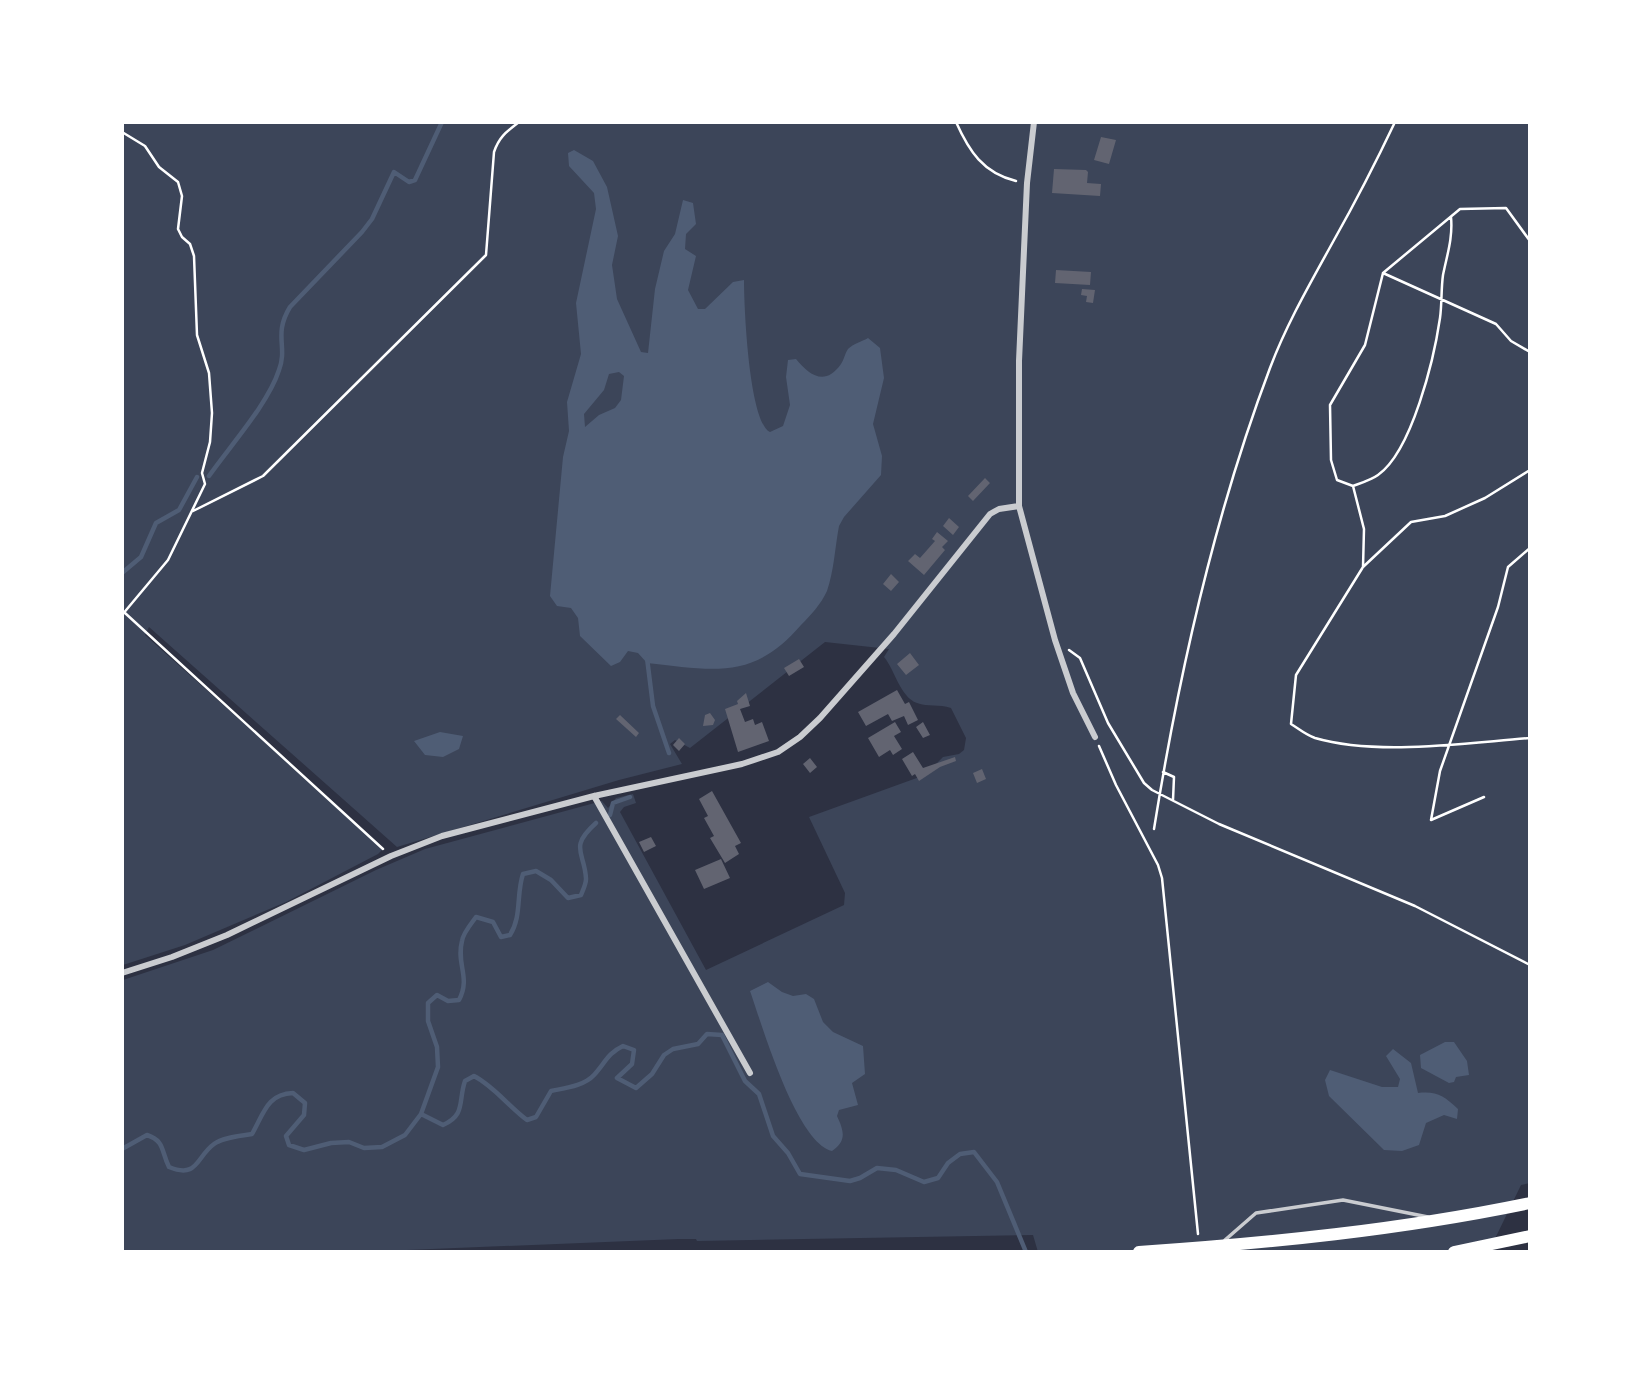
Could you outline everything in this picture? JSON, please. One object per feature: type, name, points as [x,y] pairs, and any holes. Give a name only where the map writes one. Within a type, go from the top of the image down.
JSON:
[{"type":"highway","points":[[1139,1251],[1218,1247],[1360,1232],[1530,1203]]},
{"type":"highway","points":[[1454,1251],[1530,1236]]},
{"type":"street","points":[[1034,122],[1027,183],[1019,361],[1019,506],[1055,640],[1073,694],[1095,737]]},
{"type":"street","points":[[122,973],[227,935],[391,856],[442,836],[594,796],[742,764],[778,752],[820,719],[894,634],[990,514],[999,509],[1019,506]]},
{"type":"street","points":[[594,796],[750,1073]]},
{"type":"lane","points":[[1218,1247],[1256,1213],[1343,1200],[1440,1220]]},
{"type":"path","points":[[191,512],[263,476],[486,255],[494,152],[503,133],[519,122]]},
{"type":"path","points":[[956,122],[978,162],[992,172],[1027,183]]},
{"type":"path","points":[[1154,829],[1195,615],[1231,486],[1271,367],[1298,305],[1366,182],[1395,122]]},
{"type":"path","points":[[122,131],[145,146],[159,167],[178,182],[182,196],[178,229],[190,244],[194,256],[197,335],[209,373],[212,413],[210,442],[202,473],[205,484],[169,560],[124,614],[391,856]]},
{"type":"path","points":[[1451,217],[1450,252],[1444,273],[1431,361],[1403,444],[1378,475],[1353,486],[1337,480],[1331,460],[1330,405],[1365,345],[1383,273],[1460,209],[1506,208],[1530,241]]},
{"type":"path","points":[[1383,273],[1496,324],[1511,341],[1530,352]]},
{"type":"path","points":[[1530,470],[1485,498],[1445,516],[1411,522],[1363,567],[1296,675],[1291,724],[1311,737],[1357,747],[1448,745],[1530,738]]},
{"type":"path","points":[[1353,486],[1364,529],[1363,567]]},
{"type":"path","points":[[1484,797],[1431,820],[1440,771],[1498,607],[1508,567],[1530,548]]},
{"type":"path","points":[[1055,640],[1080,658],[1108,723],[1144,783],[1152,790],[1219,824],[1415,906],[1530,965]]},
{"type":"path","points":[[1095,737],[1162,878],[1199,1240]]},
{"type":"path","points":[[1163,772],[1174,777],[1173,800]]},
{"type":"shaded area","points":[[123,123],[1529,123],[1530,1183],[1521,1185],[1489,1251],[1038,1252],[1033,1235],[697,1241],[679,1239],[383,1251],[123,1251],[123,980],[213,950],[376,870],[425,849],[602,801],[608,808],[616,798],[633,794],[636,803],[624,807],[620,812],[706,970],[844,905],[845,893],[809,817],[925,775],[943,757],[959,754],[964,750],[966,738],[951,708],[917,703],[906,695],[884,657],[889,649],[825,642],[690,748],[675,740],[670,744],[682,764],[619,780],[397,847],[149,627],[145,635],[382,850],[286,902],[185,945],[123,965]]},
{"type":"shaded area","points":[[574,150],[593,161],[607,187],[618,236],[612,265],[617,299],[641,352],[648,353],[655,289],[664,251],[675,234],[683,200],[693,203],[696,224],[686,234],[685,249],[696,256],[688,290],[698,309],[705,309],[733,282],[744,280],[753,386],[757,408],[763,424],[770,432],[783,426],[790,405],[786,377],[788,360],[796,359],[812,374],[823,377],[835,371],[848,349],[855,344],[868,338],[880,348],[884,378],[873,424],[882,456],[881,475],[839,526],[827,591],[819,605],[783,643],[766,656],[749,663],[712,669],[671,666],[647,663],[638,653],[628,651],[620,662],[611,666],[580,636],[578,618],[571,608],[557,606],[550,596],[563,457],[569,431],[567,402],[581,354],[576,303],[596,209],[594,193],[569,166],[568,153]],"holes":[[[619,372],[624,376],[621,400],[615,408],[599,415],[585,427],[584,414],[604,390],[609,374]]]},
{"type":"shaded area","points":[[440,732],[463,736],[459,749],[443,757],[425,755],[414,741]]},
{"type":"shaded area","points":[[768,982],[782,992],[793,996],[806,994],[814,999],[823,1022],[833,1032],[863,1046],[865,1074],[852,1083],[858,1105],[839,1110],[837,1116],[843,1135],[832,1151],[819,1143],[806,1127],[793,1105],[772,1054],[750,991]]},
{"type":"shaded area","points":[[1445,1042],[1454,1042],[1467,1061],[1469,1075],[1456,1077],[1454,1082],[1449,1083],[1421,1068],[1420,1055]]},
{"type":"shaded area","points":[[1393,1049],[1411,1063],[1418,1093],[1440,1095],[1458,1109],[1457,1119],[1444,1115],[1426,1123],[1419,1145],[1402,1151],[1384,1150],[1329,1096],[1325,1080],[1330,1070],[1382,1087],[1398,1087],[1400,1079],[1386,1056]]},
{"type":"building","points":[[1101,137],[1116,140],[1109,164],[1094,160]]},
{"type":"building","points":[[1054,169],[1086,170],[1087,183],[1101,184],[1100,196],[1052,193]]},
{"type":"building","points":[[1056,270],[1091,272],[1090,285],[1055,283]]},
{"type":"building","points":[[1082,289],[1095,290],[1093,303],[1086,302],[1087,296],[1081,295]]},
{"type":"building","points":[[985,478],[990,483],[973,501],[968,496]]},
{"type":"building","points":[[949,518],[959,527],[953,535],[943,526]]},
{"type":"building","points":[[937,532],[948,541],[942,547],[945,550],[924,575],[908,561],[915,554],[920,558],[935,541],[932,539]]},
{"type":"building","points":[[891,574],[899,582],[891,591],[883,584]]},
{"type":"building","points":[[910,653],[919,665],[906,675],[897,664]]},
{"type":"building","points":[[799,659],[804,667],[789,676],[784,668]]},
{"type":"building","points":[[897,690],[905,704],[909,702],[918,720],[908,725],[904,716],[892,721],[888,714],[866,726],[858,712]]},
{"type":"building","points":[[746,693],[750,706],[740,709],[745,722],[753,719],[755,725],[762,722],[769,741],[738,752],[725,709],[738,704],[737,701]]},
{"type":"building","points":[[710,713],[715,720],[713,725],[703,726],[705,715]]},
{"type":"building","points":[[620,715],[639,733],[636,737],[616,719]]},
{"type":"building","points":[[895,722],[901,732],[894,736],[902,749],[893,755],[890,750],[879,757],[868,738]]},
{"type":"building","points":[[923,722],[930,735],[923,738],[916,727]]},
{"type":"building","points":[[679,738],[685,744],[679,751],[673,745]]},
{"type":"building","points":[[913,752],[923,768],[955,757],[956,761],[940,767],[919,781],[915,774],[912,776],[902,759]]},
{"type":"building","points":[[810,758],[817,767],[810,773],[803,764]]},
{"type":"building","points":[[982,769],[986,779],[977,783],[973,773]]},
{"type":"building","points":[[712,791],[741,843],[735,846],[739,854],[725,863],[710,838],[714,836],[704,818],[708,816],[699,799]]},
{"type":"building","points":[[651,837],[656,846],[644,852],[639,842]]},
{"type":"building","points":[[721,859],[730,878],[704,889],[695,870]]},
{"type":"waterway","points":[[209,476],[258,411],[274,383],[281,362],[282,325],[290,307],[362,232],[372,219],[394,172],[409,182],[415,180],[442,122]]},
{"type":"waterway","points":[[122,573],[141,557],[156,523],[179,510],[197,477]]},
{"type":"waterway","points":[[647,658],[653,706],[669,753]]},
{"type":"waterway","points":[[610,815],[613,803],[630,797]]},
{"type":"waterway","points":[[122,1149],[147,1135],[160,1144],[169,1167],[186,1170],[196,1165],[208,1149],[218,1142],[252,1134],[267,1106],[277,1097],[293,1093],[305,1103],[304,1115],[286,1136],[289,1145],[304,1150],[331,1143],[349,1142],[364,1148],[382,1147],[405,1135],[421,1114],[438,1067],[437,1047],[428,1021],[428,1003],[437,995],[448,1001],[459,1000],[464,984],[461,949],[466,932],[476,917],[493,922],[501,937],[510,935],[518,913],[523,874],[536,871],[551,880],[568,898],[581,895],[586,879],[580,845],[587,831],[596,823]]},
{"type":"waterway","points":[[421,1114],[443,1125],[450,1121],[460,1107],[465,1081],[474,1076],[527,1120],[536,1117],[551,1091],[590,1079],[610,1055],[623,1046],[634,1050],[632,1064],[617,1078],[636,1088],[652,1074],[664,1055],[673,1049],[698,1044],[707,1034],[722,1035],[745,1081],[759,1094],[773,1136],[788,1153],[800,1174],[850,1181],[877,1168],[896,1170],[924,1182],[938,1178],[948,1163],[960,1154],[974,1152],[997,1182],[1026,1252]]}]
